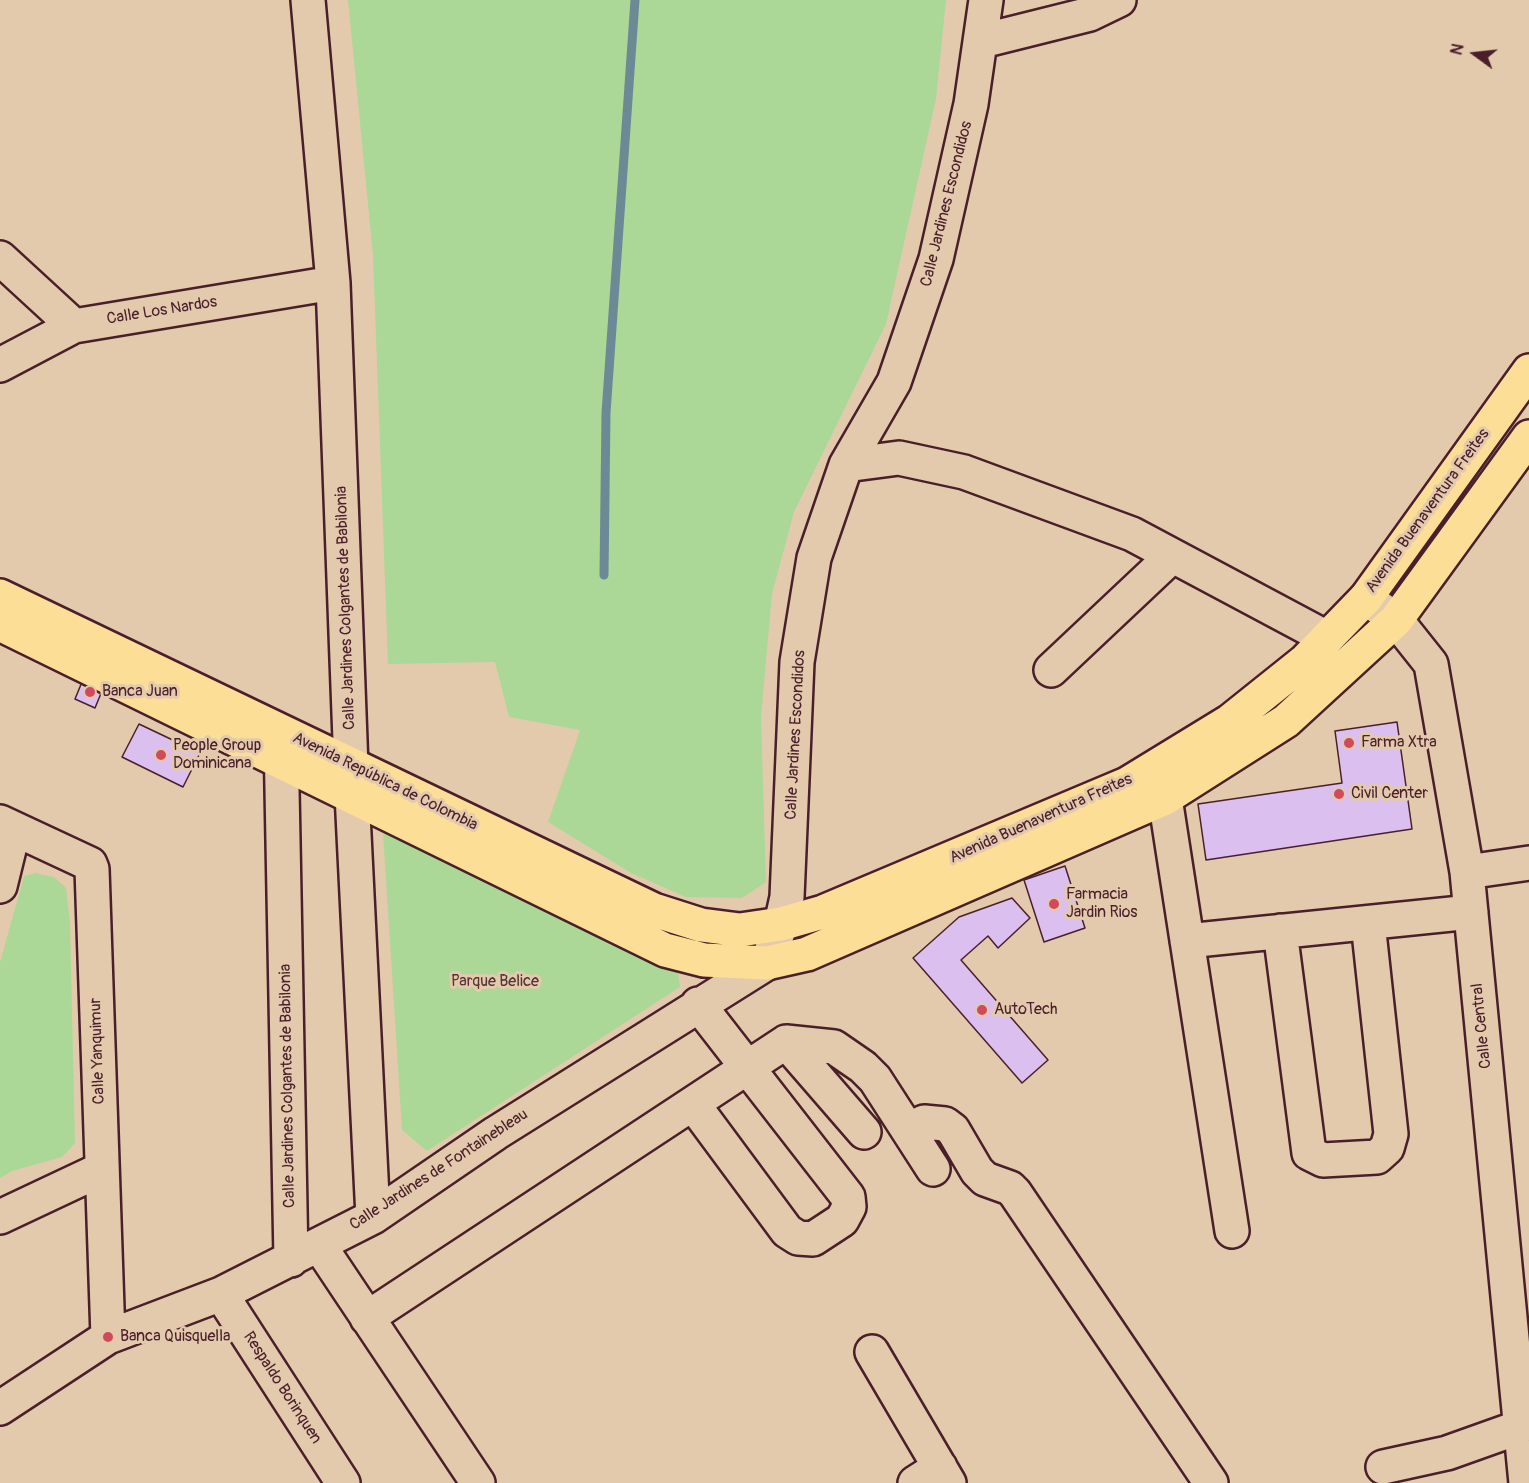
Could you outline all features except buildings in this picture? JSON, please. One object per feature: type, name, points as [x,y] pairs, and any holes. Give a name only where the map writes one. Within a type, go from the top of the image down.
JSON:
[{"type":"main road","name":"Avenida Buenaventura Freites","points":[[782,924],[823,912],[1127,784],[1230,721],[1305,661],[1366,598],[1529,371]]},
{"type":"main road","name":"Avenida Buenaventura Freites","points":[[767,963],[807,954],[1165,798],[1286,721],[1396,620],[1529,437]]},
{"type":"main road","name":"Avenida República de Colombia","points":[[0,596],[281,748]]},
{"type":"main road","name":"Avenida República de Colombia","points":[[0,624],[352,780],[654,910],[701,925],[740,930],[782,924]]},
{"type":"main road","name":"Avenida República de Colombia","points":[[352,780],[665,950],[704,960],[767,963]]},
{"type":"street","name":"Calle Jardines Colgantes de Babilonia","points":[[308,0],[333,283],[352,780],[373,1217]]},
{"type":"street","name":"Calle Jardines Escondidos","points":[[782,924],[787,897],[797,662],[814,558],[846,465],[894,382],[936,259],[971,104],[982,41],[986,0]]},
{"type":"street","points":[[982,41],[1090,14],[1119,0]]},
{"type":"street","points":[[0,258],[74,326]]},
{"type":"street","name":"Calle Los Nardos","points":[[0,365],[74,326],[333,283]]},
{"type":"street","points":[[846,465],[899,458],[964,472],[1131,534],[1327,638]]},
{"type":"street","points":[[1050,670],[1172,556]]},
{"type":"street","name":"Calle Central","points":[[1366,598],[1396,620],[1431,664],[1467,872],[1526,1483]]},
{"type":"street","name":"Calle Jardines Colgantes de Babilonia","points":[[281,748],[305,1252]]},
{"type":"street","points":[[1165,798],[1232,1231]]},
{"type":"street","points":[[0,886],[7,825]]},
{"type":"street","name":"Calle Yanquimur","points":[[7,825],[90,864],[92,869],[108,1337]]},
{"type":"street","points":[[1467,872],[1529,864]]},
{"type":"street","points":[[1187,941],[1471,912]]},
{"type":"street","points":[[1280,931],[1309,1153],[1323,1160],[1377,1157],[1387,1148],[1391,1134],[1368,923]]},
{"type":"street","points":[[767,963],[782,924]]},
{"type":"street","name":"Calle Jardines de Fontainebleau","points":[[0,1408],[108,1337],[220,1294],[373,1217],[496,1133],[698,1004],[767,963]]},
{"type":"street","points":[[693,1104],[787,1232],[798,1238],[813,1239],[842,1220],[849,1207],[848,1197],[698,1004]]},
{"type":"street","points":[[367,1318],[786,1042],[834,1047],[863,1066],[875,1079],[933,1169]]},
{"type":"street","points":[[786,1042],[864,1132]]},
{"type":"street","points":[[908,1130],[924,1122],[945,1124],[953,1130],[977,1171],[985,1179],[1010,1188],[1015,1193],[1211,1483]]},
{"type":"street","points":[[0,1217],[102,1169]]},
{"type":"street","points":[[305,1252],[367,1318],[478,1483]]},
{"type":"street","name":"Respaldo Borinquen","points":[[220,1294],[343,1483]]},
{"type":"street","points":[[872,1352],[935,1478]]},
{"type":"street","points":[[1383,1467],[1447,1453],[1520,1427]]},
{"type":"green space","points":[[348,0],[946,0],[936,99],[886,324],[794,512],[772,594],[761,717],[766,882],[742,898],[686,897],[631,873],[548,822],[580,730],[509,717],[495,662],[388,664],[373,256]]},
{"type":"green space","name":"Parque Belice","points":[[412,824],[676,957],[680,987],[427,1151],[402,1130],[383,834]]},
{"type":"green space","points":[[35,873],[54,877],[66,888],[70,923],[75,1143],[62,1157],[12,1171],[0,1178],[0,962],[24,876]]},
{"type":"waterway","points":[[604,575],[606,413],[635,0]]},
{"type":"place","name":"Banca Juan","points":[[90,692]]},
{"type":"place","name":"Farma Xtra","points":[[1349,743]]},
{"type":"place","name":"People Group Dominicana","points":[[161,755]]},
{"type":"place","name":"Civil Center","points":[[1339,794]]},
{"type":"place","name":"Farmacia Jardin Rios","points":[[1054,904]]},
{"type":"place","name":"AutoTech","points":[[982,1010]]},
{"type":"place","name":"Banca Quisquella","points":[[108,1337]]}]
